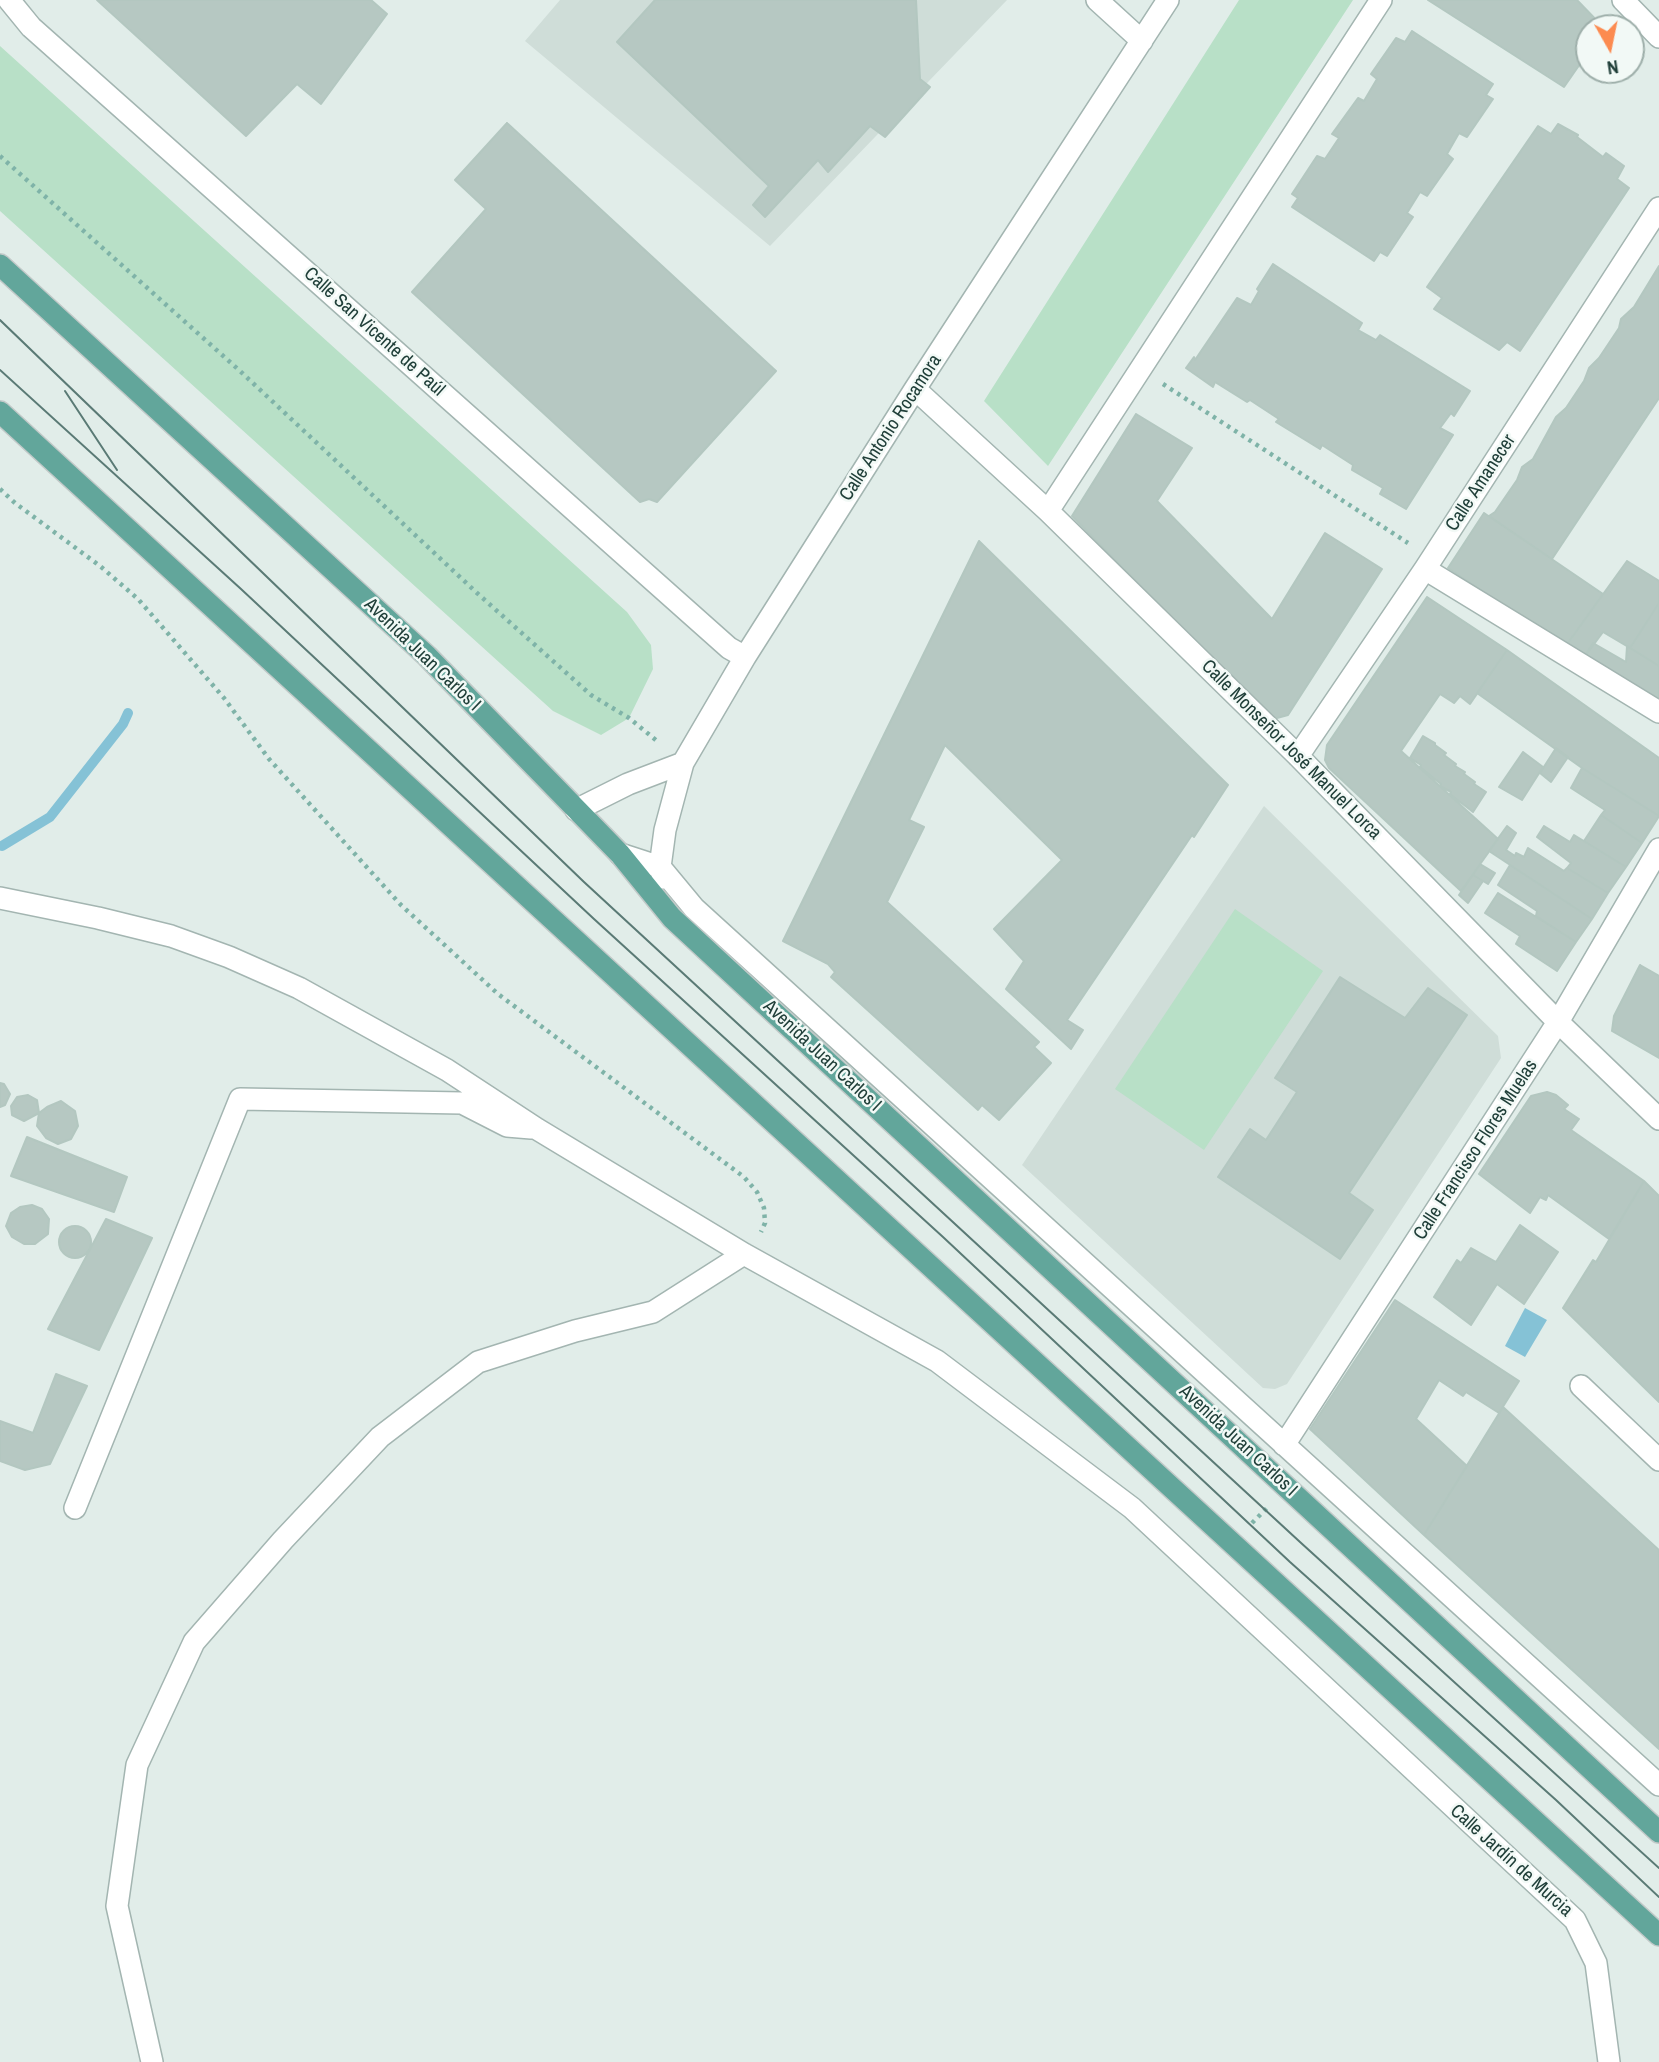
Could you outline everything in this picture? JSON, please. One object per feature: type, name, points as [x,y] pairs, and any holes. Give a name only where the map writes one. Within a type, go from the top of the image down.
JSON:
[{"type":"main road","name":"Avenida Juan Carlos I","points":[[0,265],[426,656],[620,854],[672,918],[1659,1832]]},
{"type":"main road","points":[[0,412],[1659,1935]]},
{"type":"street","name":"Calle San Vicente de Paúl","points":[[9,0],[41,36],[729,648],[745,657]]},
{"type":"street","points":[[1097,0],[1142,41]]},
{"type":"street","name":"Calle Antonio Rocamora","points":[[660,867],[683,762],[745,657],[915,389],[1168,0]]},
{"type":"street","points":[[1048,510],[1381,0]]},
{"type":"street","points":[[1623,0],[1659,37]]},
{"type":"street","name":"Calle Amanecer","points":[[1298,756],[1428,564],[1659,208]]},
{"type":"street","name":"Calle Monseñor José Manuel Lorca","points":[[915,389],[1048,510],[1298,756],[1558,1022],[1659,1119]]},
{"type":"street","points":[[1428,564],[1659,712]]},
{"type":"street","points":[[576,810],[683,762]]},
{"type":"street","name":"Calle Francisco Flores Muelas","points":[[1284,1445],[1558,1022],[1659,849]]},
{"type":"street","points":[[620,854],[660,867],[694,908],[1659,1785]]},
{"type":"street","points":[[660,867],[672,918]]},
{"type":"street","name":"Calle Jardín de Murcia","points":[[0,898],[171,936],[229,957],[299,988],[447,1070],[537,1129],[744,1254],[937,1361],[1132,1508],[1575,1920],[1597,1963],[1609,2062]]},
{"type":"street","points":[[75,1508],[240,1099],[462,1103],[507,1126],[537,1129]]},
{"type":"street","points":[[152,2062],[117,1906],[137,1765],[194,1642],[283,1540],[380,1437],[478,1363],[575,1331],[653,1312],[744,1254]]},
{"type":"street","points":[[1581,1386],[1659,1460]]},
{"type":"path","points":[[0,156],[240,371],[477,593],[591,695],[629,718],[683,762]]},
{"type":"path","points":[[1140,369],[1428,564]]},
{"type":"path","points":[[0,489],[47,529],[100,566],[138,599],[224,698],[269,759],[401,905],[498,994],[744,1177],[764,1208],[765,1223],[760,1235],[744,1254]]},
{"type":"shaded area","points":[[560,0],[1007,0],[770,246],[525,41]]},
{"type":"shaded area","points":[[1264,806],[1498,1036],[1501,1058],[1287,1384],[1275,1389],[1263,1388],[1022,1165]]},
{"type":"green space","points":[[1239,0],[1353,0],[1048,466],[984,401]]},
{"type":"green space","points":[[0,46],[627,612],[651,645],[653,669],[629,718],[601,735],[553,711],[0,211]]},
{"type":"green space","points":[[1235,909],[1323,971],[1204,1150],[1115,1089]]},
{"type":"water","points":[[1525,1308],[1547,1320],[1525,1357],[1505,1346]]},
{"type":"building","points":[[97,0],[371,0],[387,14],[321,104],[297,84],[246,136]]},
{"type":"building","points":[[655,0],[916,0],[920,79],[930,87],[885,137],[870,126],[828,172],[818,160],[765,217],[753,205],[769,186],[617,42]]},
{"type":"building","points":[[1428,0],[1577,0],[1590,14],[1575,14],[1575,71],[1564,87]]},
{"type":"building","points":[[1412,31],[1493,84],[1486,95],[1493,99],[1467,137],[1459,133],[1447,154],[1453,159],[1427,196],[1420,192],[1407,213],[1413,217],[1387,256],[1380,252],[1374,261],[1292,207],[1298,198],[1292,194],[1317,156],[1325,159],[1339,138],[1332,134],[1358,98],[1364,101],[1377,79],[1371,74],[1396,38],[1405,42]]},
{"type":"building","points":[[507,123],[776,371],[657,502],[649,499],[640,502],[412,292],[486,209],[455,180]]},
{"type":"building","points":[[1558,124],[1578,135],[1577,137],[1603,157],[1606,153],[1624,166],[1617,179],[1629,188],[1520,351],[1507,342],[1499,350],[1434,309],[1442,298],[1427,287],[1538,126],[1551,134]]},
{"type":"building","points":[[1273,264],[1362,323],[1358,330],[1376,340],[1380,335],[1470,391],[1454,416],[1451,413],[1440,428],[1453,435],[1406,509],[1380,494],[1383,488],[1352,470],[1353,465],[1322,445],[1320,449],[1276,422],[1279,419],[1250,400],[1247,402],[1215,382],[1213,387],[1186,368],[1194,357],[1195,360],[1237,298],[1251,305],[1259,291],[1257,289]]},
{"type":"building","points":[[1659,266],[1659,398],[1552,559],[1489,516],[1495,512],[1517,480],[1522,467],[1533,459],[1556,417],[1566,408],[1584,381],[1589,368],[1619,328],[1621,319],[1634,307]]},
{"type":"building","points":[[1136,414],[1192,448],[1157,501],[1272,619],[1325,533],[1382,569],[1288,715],[1277,718],[1266,714],[1072,516]]},
{"type":"building","points":[[1484,513],[1603,594],[1565,647],[1448,568]]},
{"type":"building","points":[[979,541],[1228,785],[1067,1020],[1083,1030],[1071,1049],[1006,989],[1024,961],[994,929],[1062,860],[945,745],[909,820],[924,827],[887,902],[1039,1042],[1034,1047],[1051,1063],[999,1120],[982,1105],[978,1110],[831,977],[835,972],[828,964],[783,941]]},
{"type":"building","points":[[1627,561],[1659,581],[1659,603],[1630,648],[1603,632],[1583,659],[1565,647]]},
{"type":"building","points":[[1427,597],[1507,650],[1470,704],[1460,696],[1454,703],[1440,694],[1401,751],[1498,839],[1461,891],[1329,768],[1325,760],[1327,745]]},
{"type":"building","points":[[1659,603],[1659,666],[1630,648]]},
{"type":"building","points":[[1593,643],[1626,662],[1627,646],[1659,666],[1659,707],[1583,659]]},
{"type":"building","points":[[1507,650],[1659,758],[1659,816],[1582,768],[1477,693]]},
{"type":"building","points":[[1423,736],[1435,743],[1455,766],[1486,792],[1473,812],[1410,758]]},
{"type":"building","points":[[1556,748],[1568,757],[1551,782],[1540,773]]},
{"type":"building","points":[[1523,752],[1543,767],[1522,800],[1499,787]]},
{"type":"building","points":[[1582,768],[1659,816],[1642,843],[1601,815],[1605,810],[1571,788]]},
{"type":"building","points":[[1601,815],[1642,843],[1626,867],[1584,841]]},
{"type":"building","points":[[1507,826],[1516,833],[1506,850],[1515,856],[1516,853],[1524,857],[1528,848],[1564,871],[1567,868],[1608,893],[1592,919],[1489,851]]},
{"type":"building","points":[[1544,826],[1570,842],[1574,835],[1626,867],[1608,893],[1567,868],[1571,863],[1537,837]]},
{"type":"building","points":[[1480,864],[1495,873],[1488,884],[1473,875]]},
{"type":"building","points":[[1510,865],[1592,919],[1576,942],[1536,916],[1537,911],[1498,885]]},
{"type":"building","points":[[1473,875],[1483,881],[1468,903],[1459,895]]},
{"type":"building","points":[[1498,893],[1576,942],[1557,971],[1516,944],[1520,936],[1485,913]]},
{"type":"building","points":[[1640,965],[1659,976],[1659,1058],[1612,1031],[1614,1016]]},
{"type":"building","points":[[1340,977],[1405,1018],[1428,988],[1467,1015],[1349,1193],[1373,1210],[1340,1259],[1218,1177],[1250,1129],[1266,1140],[1297,1092],[1275,1078]]},
{"type":"building","points":[[0,1083],[4,1084],[10,1094],[5,1105],[0,1107]]},
{"type":"building","points":[[1547,1092],[1556,1095],[1568,1105],[1564,1109],[1579,1119],[1571,1130],[1644,1181],[1609,1239],[1548,1195],[1546,1200],[1540,1197],[1530,1213],[1479,1174],[1531,1096]]},
{"type":"building","points":[[28,1095],[37,1100],[39,1113],[24,1121],[12,1115],[11,1106],[17,1097]]},
{"type":"building","points":[[61,1101],[75,1111],[78,1126],[71,1139],[58,1144],[46,1138],[37,1126],[39,1113]]},
{"type":"building","points":[[27,1137],[127,1177],[114,1212],[11,1176]]},
{"type":"building","points":[[1644,1181],[1659,1196],[1659,1402],[1563,1308],[1593,1260],[1596,1262]]},
{"type":"building","points":[[32,1205],[42,1209],[49,1219],[48,1234],[35,1244],[24,1244],[12,1237],[6,1226],[11,1213],[20,1207]]},
{"type":"building","points":[[106,1219],[152,1238],[99,1350],[48,1329]]},
{"type":"building","points":[[1520,1225],[1558,1252],[1524,1304],[1497,1284],[1471,1325],[1434,1297],[1457,1260],[1461,1263],[1471,1248],[1496,1262]]},
{"type":"building","points":[[75,1226],[86,1231],[91,1242],[86,1253],[75,1258],[64,1253],[59,1242],[64,1231]]},
{"type":"building","points":[[1395,1300],[1519,1381],[1499,1413],[1466,1392],[1463,1396],[1439,1380],[1416,1419],[1467,1466],[1424,1535],[1310,1429]]},
{"type":"building","points":[[56,1374],[87,1386],[50,1464],[25,1470],[0,1461],[0,1421],[33,1433]]},
{"type":"building","points":[[1503,1407],[1659,1550],[1659,1749],[1424,1535]]},
{"type":"waterway","points":[[2,846],[50,817],[123,724],[128,713]]},
{"type":"tram line","points":[[0,320],[584,882],[1300,1542],[1659,1868]]},
{"type":"tram line","points":[[0,370],[241,589],[594,919],[943,1237],[1290,1562],[1556,1800],[1659,1897]]},
{"type":"tram line","points":[[65,391],[117,470]]}]
